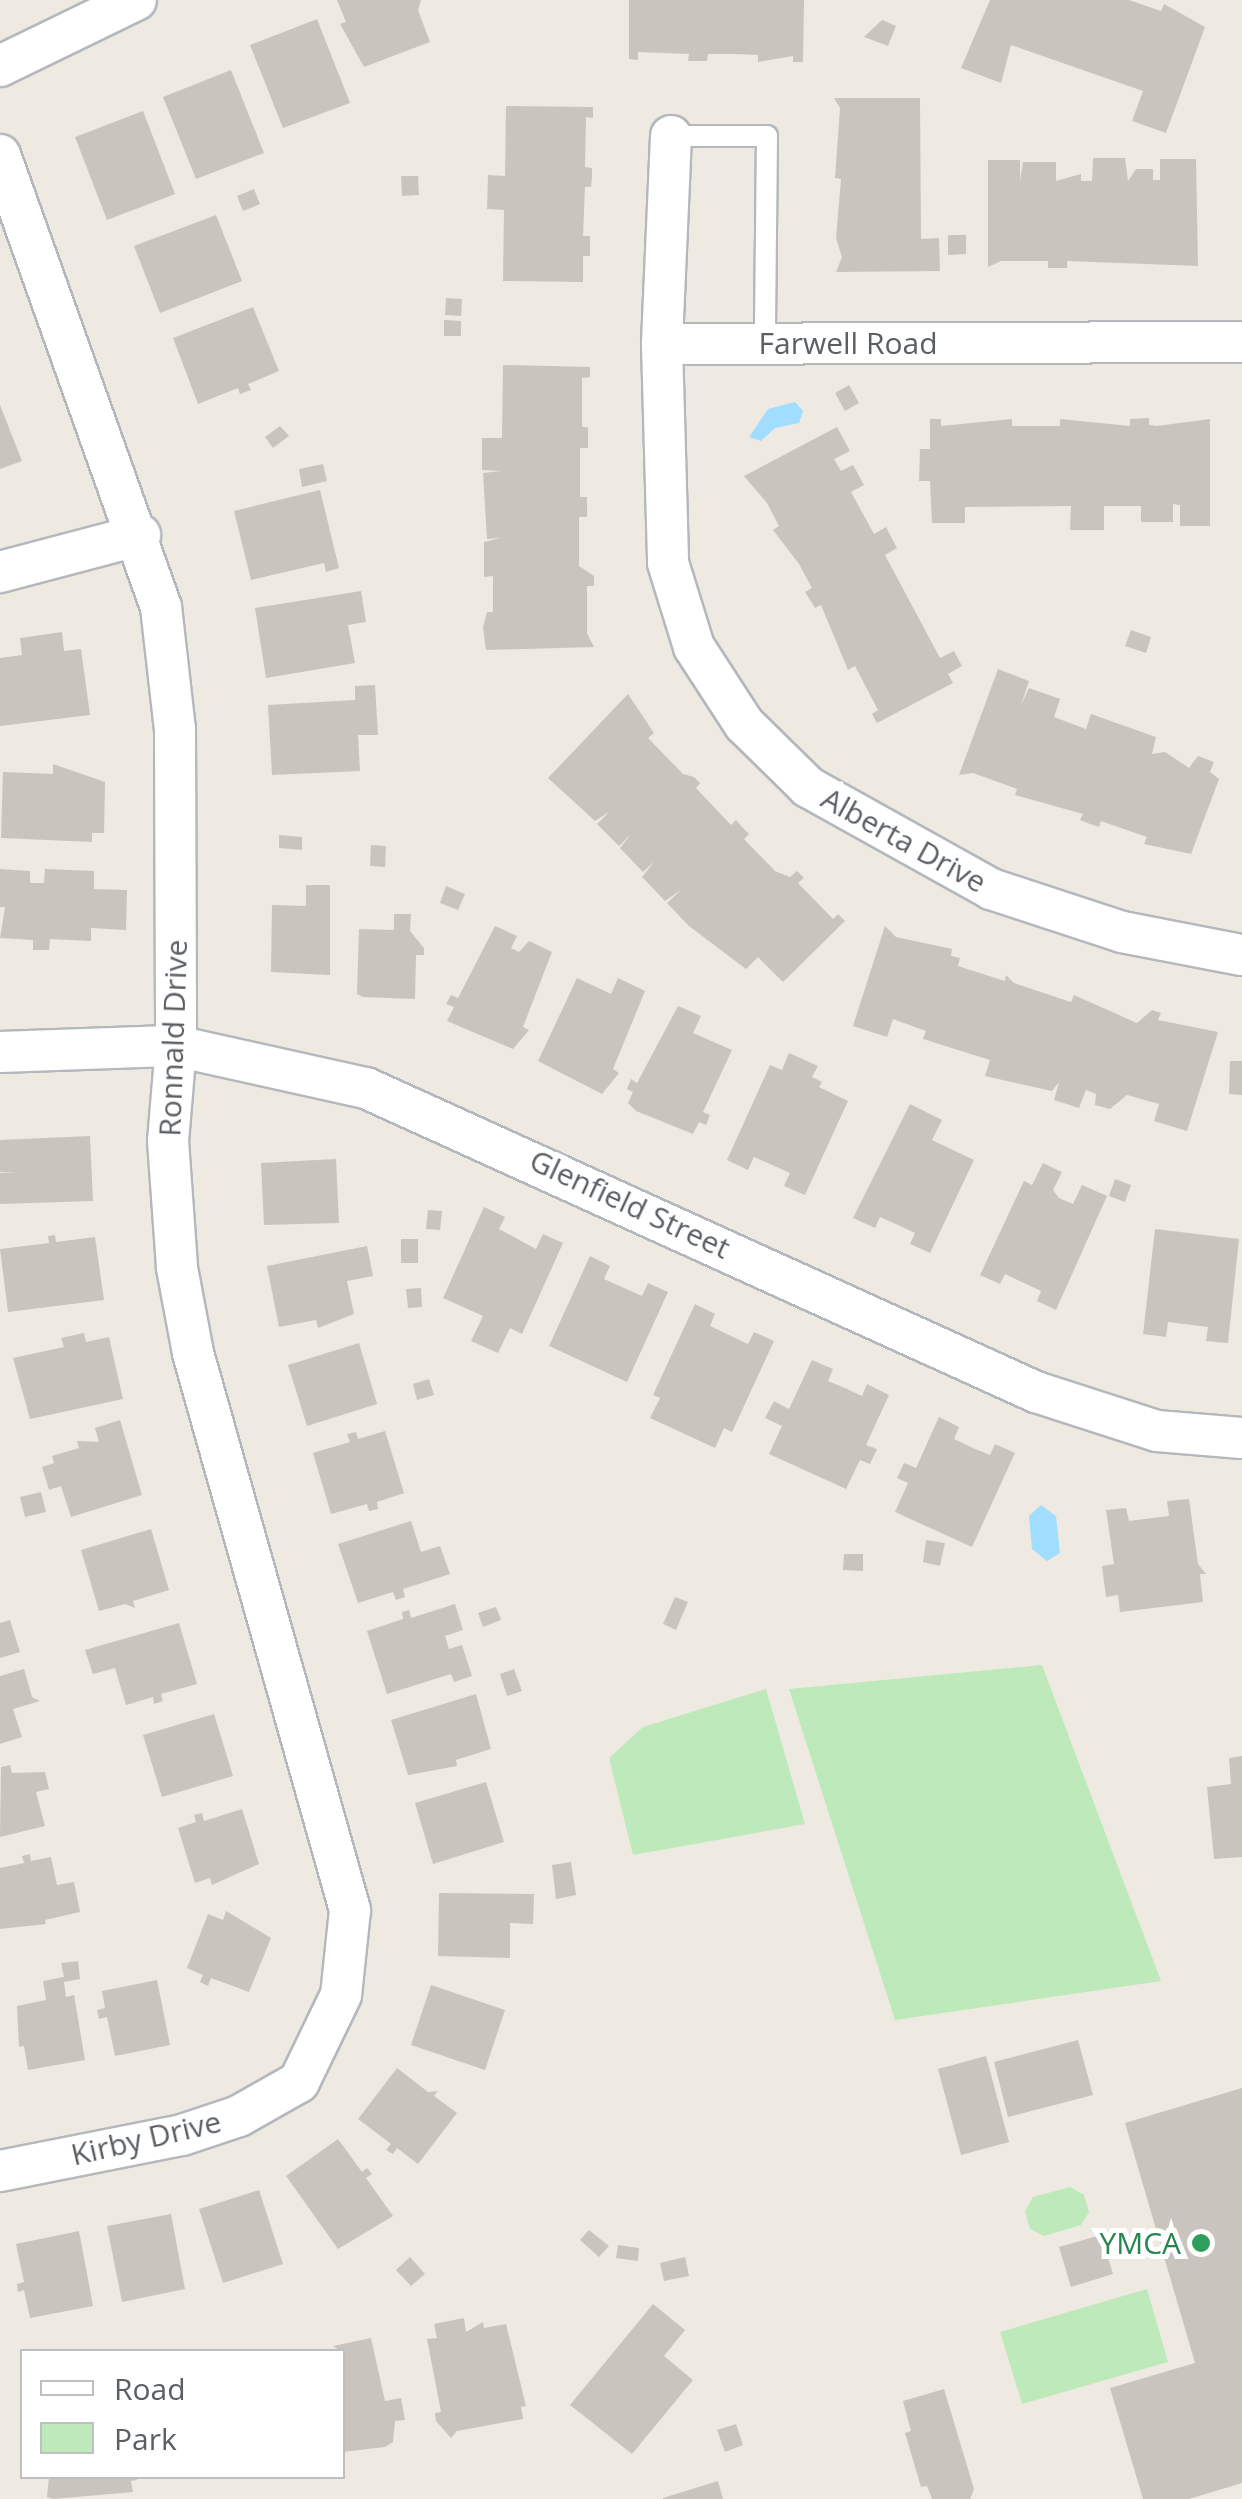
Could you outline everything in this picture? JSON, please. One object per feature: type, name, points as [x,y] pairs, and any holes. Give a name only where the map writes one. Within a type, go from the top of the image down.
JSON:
[{"type":"street","points":[[0,66],[136,0]]},
{"type":"street","points":[[662,344],[672,136]]},
{"type":"street","name":"Ronnald Drive","points":[[0,155],[140,534],[161,608],[175,729],[176,1046],[168,1141],[177,1268],[193,1353],[334,1838],[348,1927]]},
{"type":"street","name":"Farwell Road","points":[[662,344],[1242,342]]},
{"type":"street","name":"Alberta Drive","points":[[662,344],[668,564],[694,648],[744,724],[808,787],[990,889],[1122,932],[1242,955]]},
{"type":"street","points":[[0,572],[140,534]]},
{"type":"street","name":"Glenfield Street","points":[[0,1052],[176,1046],[366,1088],[457,1124],[1106,1419],[1156,1431],[1242,1438]]},
{"type":"street","name":"Kirby Drive","points":[[0,2171],[182,2135],[239,2116],[298,2082],[341,1995],[348,1927]]},
{"type":"lane","points":[[672,136],[768,136],[764,344]]},
{"type":"green space","points":[[1042,1665],[1161,1981],[895,2020],[789,1689]]},
{"type":"green space","points":[[766,1689],[805,1824],[633,1855],[609,1758],[643,1727]]},
{"type":"green space","points":[[1070,2187],[1084,2195],[1089,2212],[1081,2225],[1044,2236],[1030,2229],[1025,2211],[1033,2197]]},
{"type":"green space","points":[[1147,2289],[1168,2362],[1022,2404],[1000,2332]]},
{"type":"water","points":[[795,402],[803,411],[799,423],[775,428],[761,441],[749,437],[768,409]]},
{"type":"water","points":[[1041,1505],[1056,1516],[1060,1553],[1047,1561],[1032,1549],[1029,1516]]},
{"type":"building","points":[[337,0],[421,0],[418,10],[430,42],[364,67],[340,24],[346,22]]},
{"type":"building","points":[[629,0],[804,0],[803,62],[793,62],[793,56],[758,62],[758,55],[735,54],[708,54],[707,61],[688,61],[689,54],[638,52],[638,60],[629,59]]},
{"type":"building","points":[[990,0],[1129,0],[1161,11],[1164,4],[1205,27],[1166,133],[1132,121],[1143,91],[1011,45],[1001,83],[961,68]]},
{"type":"building","points":[[317,19],[350,103],[283,128],[250,45]]},
{"type":"building","points":[[882,20],[896,26],[888,46],[864,37]]},
{"type":"building","points":[[231,70],[264,153],[196,179],[163,97]]},
{"type":"building","points":[[834,98],[920,98],[921,239],[939,238],[940,271],[836,272],[842,257],[836,238],[841,179],[835,178],[840,108]]},
{"type":"building","points":[[506,106],[593,107],[593,118],[586,117],[585,167],[592,168],[592,177],[591,187],[585,187],[583,236],[590,236],[590,256],[583,256],[583,282],[503,281],[504,210],[487,209],[488,175],[505,176]]},
{"type":"building","points":[[143,111],[175,194],[107,220],[75,137]]},
{"type":"building","points":[[1093,158],[1125,158],[1128,181],[1136,169],[1153,169],[1153,180],[1160,180],[1160,159],[1196,159],[1198,266],[1067,261],[1067,268],[1048,268],[1048,261],[1001,261],[988,267],[988,160],[1020,160],[1020,181],[1023,162],[1056,162],[1056,181],[1081,174],[1081,181],[1092,181]]},
{"type":"building","points":[[401,176],[418,176],[419,195],[402,196]]},
{"type":"building","points":[[254,189],[260,204],[243,211],[237,196]]},
{"type":"building","points":[[216,215],[242,281],[160,313],[134,246]]},
{"type":"building","points":[[948,235],[966,235],[966,254],[948,255]]},
{"type":"building","points":[[446,298],[462,299],[461,316],[445,315]]},
{"type":"building","points":[[253,307],[279,371],[248,384],[251,390],[240,394],[238,388],[198,404],[173,338]]},
{"type":"building","points":[[444,320],[461,321],[461,336],[444,336]]},
{"type":"building","points":[[503,365],[590,367],[590,377],[582,378],[582,427],[588,427],[588,448],[580,448],[580,497],[587,497],[587,517],[579,517],[579,566],[594,576],[594,586],[587,586],[587,633],[594,647],[486,650],[483,627],[487,612],[493,612],[493,576],[484,577],[484,542],[500,538],[487,539],[483,473],[501,471],[482,470],[482,438],[502,438]]},
{"type":"building","points":[[849,385],[859,403],[845,411],[835,393]]},
{"type":"building","points":[[0,405],[22,461],[0,469]]},
{"type":"building","points":[[1149,418],[1149,425],[1157,426],[1210,419],[1210,526],[1180,526],[1180,505],[1173,504],[1173,522],[1141,522],[1141,506],[1104,506],[1104,530],[1070,530],[1071,506],[965,507],[965,523],[932,523],[930,481],[919,481],[920,449],[930,449],[930,419],[941,419],[941,426],[1012,419],[1012,426],[1060,426],[1060,419],[1130,426],[1130,419]]},
{"type":"building","points":[[280,426],[289,436],[273,448],[265,437]]},
{"type":"building","points":[[837,427],[850,451],[834,459],[841,471],[853,465],[864,485],[851,492],[874,534],[886,527],[897,548],[885,555],[940,658],[954,651],[962,666],[948,674],[953,683],[877,723],[872,714],[878,710],[855,666],[848,670],[821,605],[815,608],[805,592],[812,588],[773,530],[779,526],[767,503],[744,476]]},
{"type":"building","points":[[323,464],[327,481],[302,487],[299,469]]},
{"type":"building","points":[[320,490],[339,568],[326,572],[324,563],[251,580],[234,511]]},
{"type":"building","points":[[361,591],[366,622],[348,625],[355,663],[266,678],[255,608]]},
{"type":"building","points":[[1131,630],[1151,637],[1146,653],[1125,646]]},
{"type":"building","points":[[62,632],[64,651],[81,649],[90,715],[0,726],[0,658],[22,655],[20,638]]},
{"type":"building","points":[[998,669],[1029,681],[1021,705],[1029,688],[1060,699],[1054,717],[1086,729],[1091,714],[1156,737],[1152,754],[1165,752],[1189,768],[1198,756],[1214,762],[1210,772],[1219,779],[1191,854],[1144,844],[1147,837],[1101,821],[1099,827],[1090,824],[1080,820],[1083,814],[1015,795],[1017,789],[973,773],[959,775]]},
{"type":"building","points":[[375,685],[378,735],[358,735],[360,771],[272,775],[268,705],[355,700],[355,686]]},
{"type":"building","points":[[628,694],[654,733],[648,738],[683,774],[700,783],[696,788],[731,825],[736,820],[749,834],[744,839],[775,871],[790,877],[797,871],[804,878],[798,883],[833,919],[838,914],[845,921],[783,982],[758,957],[746,969],[689,926],[667,903],[682,889],[665,901],[642,877],[655,861],[643,872],[620,848],[631,834],[619,846],[597,824],[609,812],[595,821],[548,778]]},
{"type":"building","points":[[53,764],[105,782],[104,833],[92,833],[92,842],[1,838],[3,772],[53,774]]},
{"type":"building","points":[[279,835],[302,837],[302,850],[279,848]]},
{"type":"building","points":[[371,845],[386,846],[385,867],[370,866]]},
{"type":"building","points":[[0,869],[30,871],[30,883],[44,883],[45,869],[94,871],[94,889],[127,890],[126,930],[91,928],[91,941],[50,939],[49,950],[33,950],[33,940],[0,938],[5,907],[0,907]]},
{"type":"building","points":[[306,885],[330,885],[330,975],[271,972],[272,905],[306,906]]},
{"type":"building","points":[[446,886],[465,894],[458,910],[440,903]]},
{"type":"building","points":[[394,914],[411,914],[410,931],[424,948],[424,955],[416,955],[415,999],[363,997],[357,994],[359,929],[394,930]]},
{"type":"building","points":[[495,926],[517,936],[511,948],[519,952],[529,941],[552,952],[523,1027],[529,1030],[513,1049],[447,1021],[454,1007],[446,1004],[451,995],[458,998]]},
{"type":"building","points":[[885,926],[896,937],[952,949],[951,956],[960,958],[958,966],[1005,981],[1006,975],[1014,983],[1071,1002],[1074,995],[1137,1023],[1152,1010],[1161,1013],[1158,1020],[1218,1032],[1187,1131],[1154,1121],[1159,1104],[1127,1095],[1110,1109],[1095,1105],[1096,1094],[1086,1090],[1079,1108],[1054,1100],[1059,1082],[1052,1091],[985,1076],[990,1060],[923,1039],[926,1031],[893,1019],[887,1037],[853,1026]]},
{"type":"building","points":[[577,978],[611,994],[618,978],[645,991],[613,1069],[619,1073],[602,1094],[538,1061]]},
{"type":"building","points":[[678,1006],[701,1016],[693,1033],[732,1050],[703,1112],[710,1115],[706,1125],[699,1122],[693,1134],[636,1111],[628,1103],[633,1092],[627,1089],[631,1079],[637,1083]]},
{"type":"building","points":[[789,1053],[818,1066],[812,1077],[822,1082],[819,1087],[848,1101],[805,1195],[784,1186],[790,1173],[754,1157],[748,1170],[727,1160],[770,1065],[782,1070]]},
{"type":"building","points":[[1230,1061],[1242,1061],[1242,1095],[1229,1094]]},
{"type":"building","points":[[910,1104],[942,1120],[932,1140],[974,1160],[930,1253],[910,1244],[915,1233],[898,1225],[880,1217],[875,1228],[853,1218]]},
{"type":"building","points":[[90,1136],[93,1201],[0,1204],[0,1173],[17,1172],[0,1172],[0,1140]]},
{"type":"building","points":[[336,1159],[339,1223],[264,1225],[261,1163]]},
{"type":"building","points":[[1043,1163],[1062,1172],[1053,1190],[1059,1198],[1073,1204],[1082,1185],[1107,1196],[1056,1310],[1037,1301],[1041,1291],[1005,1274],[1000,1284],[980,1275],[1024,1181],[1032,1185]]},
{"type":"building","points":[[1115,1179],[1131,1185],[1125,1202],[1109,1196]]},
{"type":"building","points":[[484,1207],[505,1217],[499,1229],[536,1249],[543,1234],[563,1243],[522,1334],[510,1328],[498,1353],[471,1341],[483,1316],[443,1298]]},
{"type":"building","points":[[428,1210],[442,1211],[440,1230],[426,1229]]},
{"type":"building","points":[[1155,1229],[1239,1239],[1228,1343],[1206,1341],[1208,1327],[1168,1322],[1166,1337],[1143,1334]]},
{"type":"building","points":[[55,1235],[56,1242],[95,1237],[104,1300],[8,1312],[0,1249],[49,1243],[48,1236]]},
{"type":"building","points":[[401,1239],[418,1239],[418,1263],[401,1263]]},
{"type":"building","points":[[367,1246],[373,1276],[347,1281],[354,1314],[318,1328],[316,1320],[279,1327],[267,1266]]},
{"type":"building","points":[[590,1256],[610,1266],[604,1279],[642,1296],[648,1283],[668,1292],[627,1382],[549,1346]]},
{"type":"building","points":[[421,1288],[422,1307],[408,1308],[406,1289]]},
{"type":"building","points":[[695,1304],[715,1314],[710,1326],[748,1344],[754,1332],[774,1341],[732,1432],[724,1428],[715,1448],[650,1418],[660,1398],[653,1395]]},
{"type":"building","points":[[84,1333],[86,1342],[109,1337],[123,1399],[30,1419],[13,1358],[64,1347],[61,1338]]},
{"type":"building","points":[[359,1343],[377,1404],[307,1426],[288,1365]]},
{"type":"building","points":[[812,1360],[833,1369],[828,1381],[862,1396],[867,1384],[889,1395],[866,1445],[877,1449],[870,1464],[860,1460],[846,1489],[769,1454],[782,1426],[765,1418],[774,1401],[789,1409]]},
{"type":"building","points":[[429,1379],[434,1395],[417,1400],[413,1384]]},
{"type":"building","points":[[939,1417],[959,1427],[954,1439],[973,1448],[990,1455],[995,1444],[1015,1453],[972,1547],[895,1512],[908,1483],[897,1478],[904,1463],[916,1468]]},
{"type":"building","points":[[120,1420],[142,1495],[71,1517],[61,1486],[49,1490],[42,1467],[54,1463],[52,1456],[79,1448],[77,1441],[99,1442],[95,1428]]},
{"type":"building","points":[[385,1431],[404,1493],[377,1502],[378,1509],[369,1511],[367,1504],[331,1514],[313,1453],[350,1442],[347,1434],[356,1432],[358,1439]]},
{"type":"building","points":[[41,1492],[46,1512],[25,1517],[20,1497]]},
{"type":"building","points":[[1189,1499],[1198,1564],[1206,1574],[1200,1574],[1203,1602],[1120,1612],[1118,1595],[1106,1597],[1102,1566],[1114,1564],[1106,1510],[1126,1508],[1129,1521],[1169,1516],[1167,1501]]},
{"type":"building","points":[[411,1521],[421,1552],[440,1546],[450,1574],[403,1589],[405,1597],[396,1600],[393,1592],[358,1603],[338,1544]]},
{"type":"building","points":[[151,1529],[169,1590],[133,1601],[135,1608],[125,1604],[99,1611],[81,1550]]},
{"type":"building","points":[[926,1540],[945,1543],[940,1566],[923,1562]]},
{"type":"building","points":[[844,1554],[863,1554],[863,1571],[843,1570]]},
{"type":"building","points":[[675,1597],[688,1602],[676,1630],[663,1624]]},
{"type":"building","points":[[455,1604],[463,1630],[445,1636],[449,1649],[462,1645],[472,1676],[454,1682],[451,1674],[387,1694],[367,1631],[403,1619],[402,1612],[409,1610],[411,1618]]},
{"type":"building","points":[[496,1607],[501,1620],[483,1627],[478,1613]]},
{"type":"building","points":[[10,1620],[20,1652],[0,1658],[0,1623]]},
{"type":"building","points":[[179,1623],[197,1684],[161,1694],[163,1701],[154,1704],[153,1697],[126,1705],[115,1668],[93,1674],[85,1650]]},
{"type":"building","points":[[24,1669],[32,1697],[40,1701],[13,1709],[22,1737],[0,1744],[0,1676]]},
{"type":"building","points":[[514,1669],[522,1691],[507,1696],[500,1674]]},
{"type":"building","points":[[476,1694],[491,1749],[456,1760],[457,1766],[408,1775],[391,1720]]},
{"type":"building","points":[[214,1714],[233,1776],[162,1797],[143,1735]]},
{"type":"building","points":[[1242,1756],[1242,1857],[1214,1859],[1207,1787],[1231,1784],[1229,1758]]},
{"type":"building","points":[[10,1765],[12,1773],[45,1772],[49,1789],[36,1792],[45,1826],[0,1837],[1,1767]]},
{"type":"building","points":[[486,1782],[504,1842],[433,1864],[415,1803]]},
{"type":"building","points":[[242,1809],[259,1864],[212,1885],[210,1878],[195,1883],[178,1828],[196,1822],[194,1815],[202,1813],[204,1821]]},
{"type":"building","points":[[30,1854],[31,1861],[51,1857],[57,1885],[74,1882],[80,1912],[45,1920],[46,1924],[0,1929],[0,1868],[24,1863],[22,1856]]},
{"type":"building","points":[[571,1862],[576,1895],[556,1899],[552,1865]]},
{"type":"building","points":[[439,1893],[534,1894],[533,1924],[510,1923],[510,1958],[438,1956]]},
{"type":"building","points":[[226,1911],[271,1938],[249,1992],[211,1978],[208,1986],[200,1982],[203,1975],[187,1968],[208,1914],[223,1920]]},
{"type":"building","points":[[78,1961],[80,1979],[64,1982],[66,1997],[74,1995],[85,2060],[28,2070],[24,2046],[19,2047],[17,2006],[46,2000],[43,1981],[64,1977],[61,1963]]},
{"type":"building","points":[[157,1980],[170,2045],[115,2056],[107,2017],[99,2019],[97,2010],[105,2008],[102,1991]]},
{"type":"building","points":[[431,1985],[505,2010],[485,2070],[411,2045]]},
{"type":"building","points":[[1078,2040],[1093,2095],[1008,2117],[994,2062]]},
{"type":"building","points":[[986,2056],[1009,2142],[961,2155],[938,2069]]},
{"type":"building","points":[[397,2068],[428,2092],[438,2091],[434,2096],[457,2113],[418,2164],[397,2148],[393,2154],[386,2150],[391,2144],[358,2119]]},
{"type":"building","name":"YMCA","points":[[1242,2088],[1242,2483],[1189,2499],[1143,2499],[1110,2388],[1195,2363],[1125,2123]]},
{"type":"building","points":[[338,2139],[362,2172],[367,2168],[372,2174],[366,2178],[393,2216],[338,2249],[286,2176]]},
{"type":"building","points":[[259,2190],[283,2264],[223,2283],[199,2209]]},
{"type":"building","points":[[171,2214],[185,2289],[122,2302],[107,2226]]},
{"type":"building","points":[[589,2230],[609,2246],[599,2257],[580,2240]]},
{"type":"building","points":[[79,2231],[93,2306],[30,2318],[24,2290],[18,2292],[17,2284],[24,2282],[16,2244]]},
{"type":"building","points":[[1101,2235],[1113,2274],[1071,2287],[1059,2247]]},
{"type":"building","points":[[618,2245],[639,2248],[638,2261],[616,2258]]},
{"type":"building","points":[[410,2257],[425,2274],[411,2286],[396,2270]]},
{"type":"building","points":[[685,2257],[689,2276],[664,2281],[660,2263]]},
{"type":"building","points":[[653,2304],[685,2330],[664,2356],[693,2380],[632,2454],[570,2405]]},
{"type":"building","points":[[464,2318],[466,2332],[483,2322],[484,2328],[506,2324],[526,2406],[521,2407],[523,2419],[457,2431],[451,2438],[436,2421],[435,2413],[441,2412],[427,2339],[437,2338],[434,2324]]},
{"type":"building","points":[[371,2338],[385,2401],[401,2398],[405,2420],[395,2421],[393,2442],[385,2447],[345,2452],[345,2349],[333,2346]]},
{"type":"building","points":[[944,2389],[974,2489],[970,2499],[932,2499],[927,2486],[921,2487],[905,2433],[911,2431],[903,2401]]},
{"type":"building","points":[[736,2424],[743,2445],[725,2452],[717,2430]]},
{"type":"building","points":[[49,2479],[137,2479],[131,2481],[133,2492],[47,2497]]},
{"type":"building","points":[[718,2481],[723,2499],[663,2499],[663,2498]]},
{"type":"place","name":"YMCA","points":[[1201,2243]]}]
